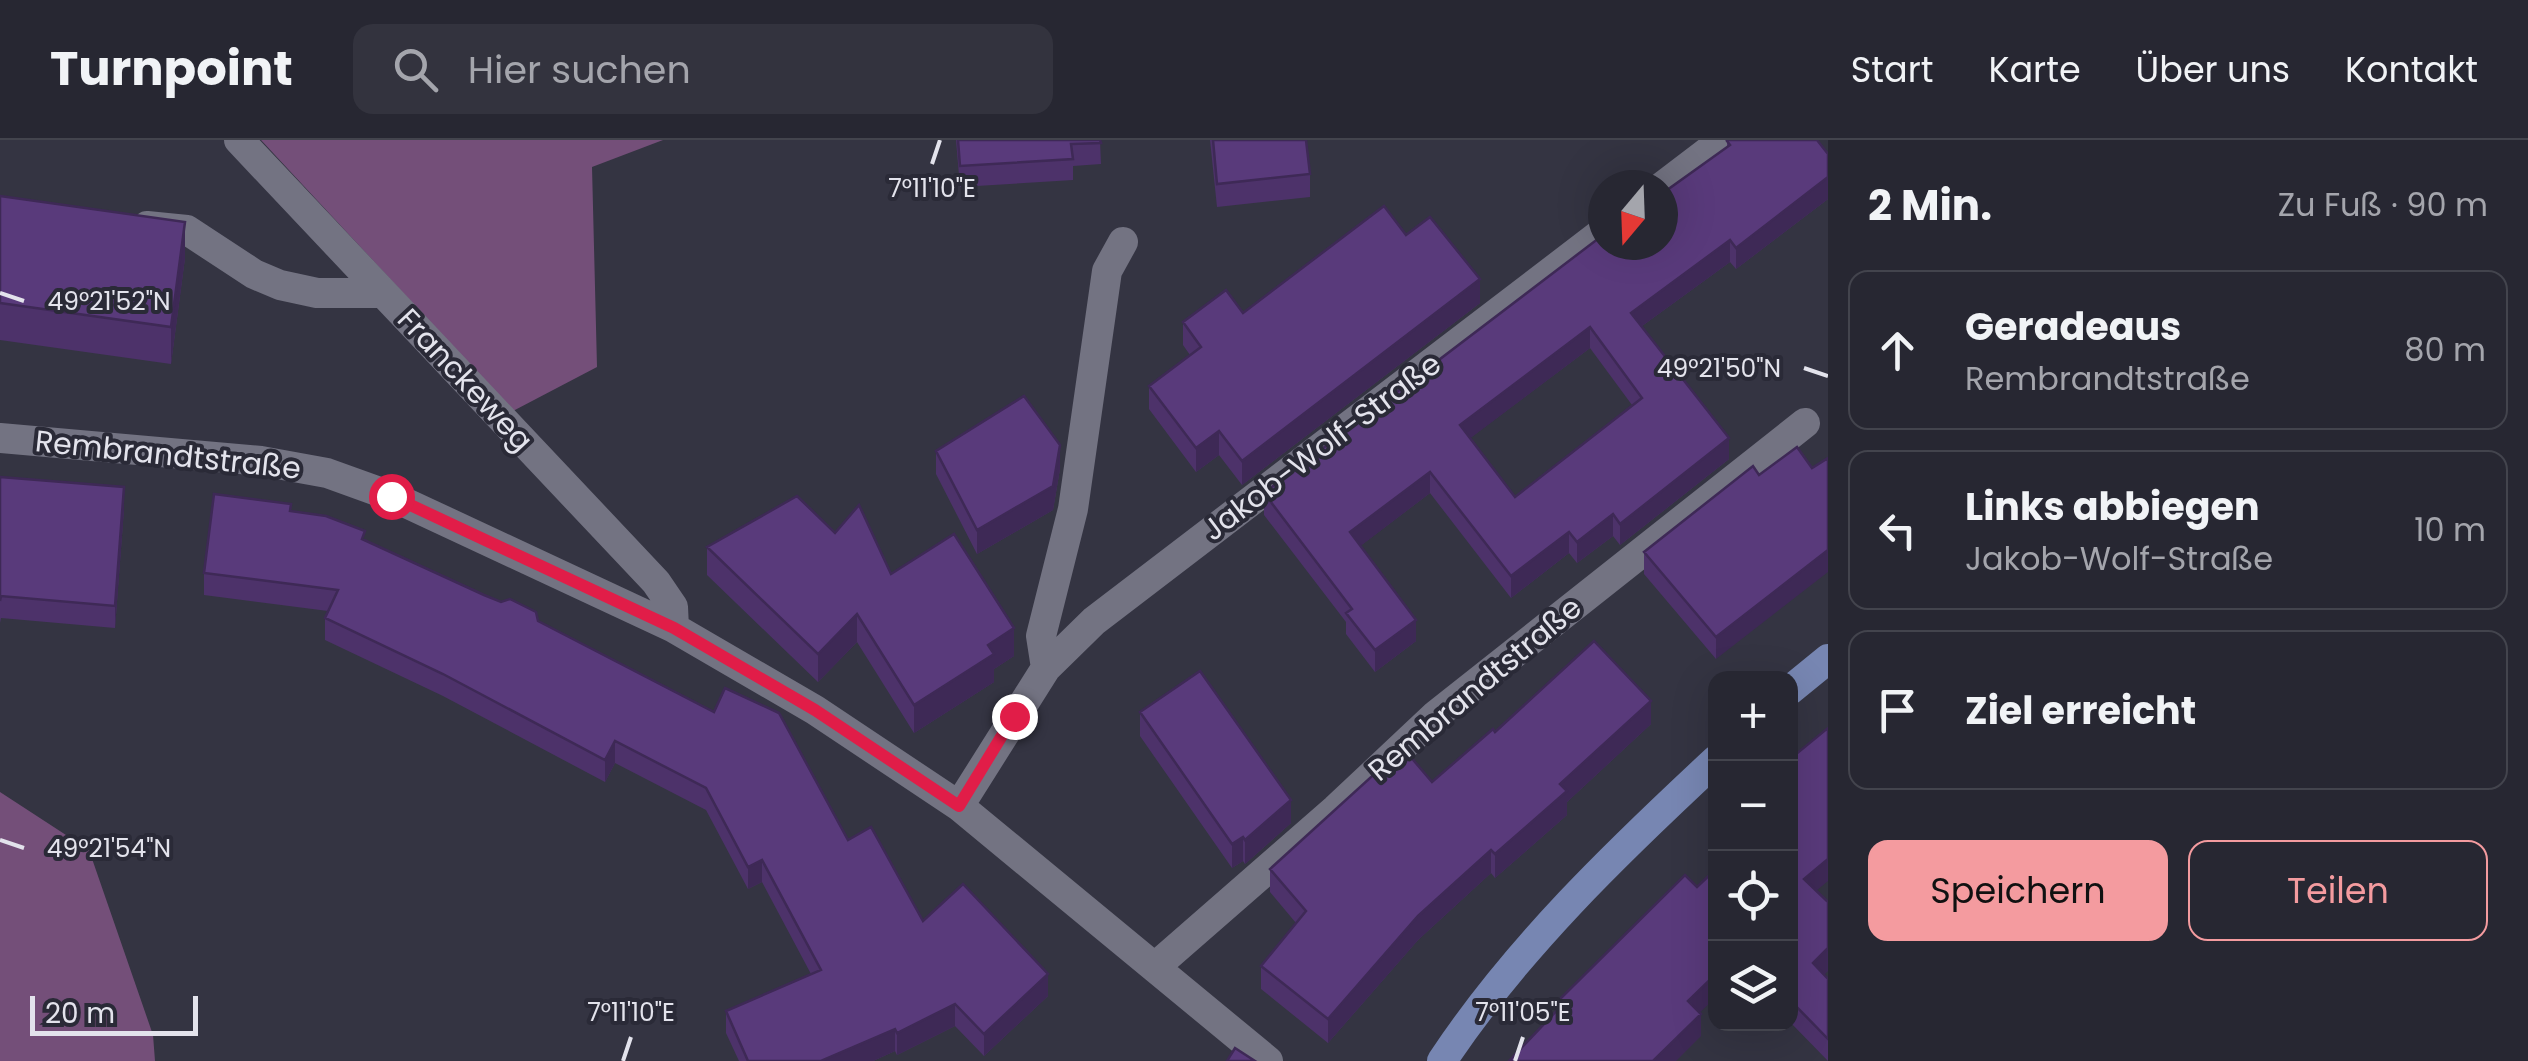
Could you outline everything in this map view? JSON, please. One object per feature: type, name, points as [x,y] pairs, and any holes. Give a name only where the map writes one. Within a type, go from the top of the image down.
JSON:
[{"type":"main road","points":[[1798,684],[1828,660]]},
{"type":"main road","points":[[1442,1061],[1538,938],[1643,828],[1715,761]]},
{"type":"street","name":"Franckeweg","points":[[239,140],[656,582],[673,607],[674,628]]},
{"type":"street","points":[[1678,175],[1722,141]]},
{"type":"street","points":[[112,222],[186,230],[254,274],[280,285],[317,293],[383,293]]},
{"type":"street","points":[[1046,668],[1041,636],[1073,509],[1107,271],[1123,242]]},
{"type":"street","name":"Jakob-Wolf-Straße","points":[[959,806],[1046,668],[1094,621],[1588,243]]},
{"type":"street","name":"Rembrandtstraße","points":[[1154,967],[1436,716],[1805,422]]},
{"type":"street","name":"Rembrandtstraße","points":[[0,438],[262,461],[327,474],[391,496],[674,628],[815,710],[959,806],[1268,1061]]},
{"type":"shaded area","points":[[261,140],[663,140],[592,167],[597,367],[513,411]]},
{"type":"shaded area","points":[[0,792],[89,850],[153,1035],[155,1061],[0,1061]]},
{"type":"building","points":[[958,140],[1101,143],[1071,144],[1073,159],[960,166]]},
{"type":"building","points":[[1213,140],[1306,140],[1310,174],[1217,184]]},
{"type":"building","points":[[1729,140],[1817,140],[1828,154],[1828,177],[1736,248],[1730,240],[1631,313],[1729,438],[1620,524],[1613,514],[1577,542],[1569,532],[1511,576],[1430,472],[1350,532],[1416,620],[1375,650],[1346,613],[1352,609],[1264,493],[1588,246],[1588,260],[1678,260],[1678,182],[1730,145]],"holes":[[[1590,327],[1642,398],[1515,497],[1460,425]]]},
{"type":"building","points":[[0,196],[185,222],[171,327],[0,303]]},
{"type":"building","points":[[1384,206],[1406,235],[1430,217],[1480,279],[1242,461],[1219,431],[1196,448],[1149,386],[1201,347],[1183,322],[1226,290],[1243,313]]},
{"type":"building","points":[[1024,396],[1060,445],[1053,486],[977,530],[936,451]]},
{"type":"building","points":[[1797,447],[1812,468],[1828,458],[1828,550],[1716,637],[1644,552],[1753,466],[1759,475]]},
{"type":"building","points":[[0,477],[124,487],[115,606],[1,596],[0,601]]},
{"type":"building","points":[[214,494],[291,504],[290,511],[326,516],[365,531],[362,539],[501,602],[510,599],[536,612],[538,621],[714,712],[725,688],[779,713],[848,840],[871,827],[923,921],[963,884],[1048,974],[984,1034],[955,1004],[897,1033],[895,1029],[821,1061],[748,1061],[726,1011],[821,970],[762,860],[748,867],[706,788],[615,741],[605,760],[443,674],[325,618],[338,590],[204,573]]},
{"type":"building","points":[[797,496],[835,533],[859,505],[891,574],[954,534],[1014,628],[988,645],[994,654],[914,705],[857,614],[818,654],[707,547]]},
{"type":"building","points":[[1594,641],[1651,701],[1560,784],[1567,791],[1495,854],[1491,850],[1418,916],[1328,1019],[1261,966],[1306,911],[1270,869],[1403,748],[1432,782],[1493,729],[1495,732]]},
{"type":"building","points":[[1200,671],[1291,800],[1245,840],[1243,837],[1232,844],[1140,712]]},
{"type":"building","points":[[1828,728],[1828,859],[1804,879],[1828,902],[1828,948],[1813,963],[1828,979],[1828,1039],[1798,1008],[1798,752]]},
{"type":"building","points":[[1685,875],[1697,887],[1708,877],[1708,982],[1688,1001],[1701,1014],[1653,1061],[1509,1061],[1563,1004],[1559,1000]]},
{"type":"building","points":[[1235,1048],[1255,1061],[1227,1061]]},
{"type":"route","points":[[391,496],[674,628],[815,710],[959,806],[1014,716]]}]
